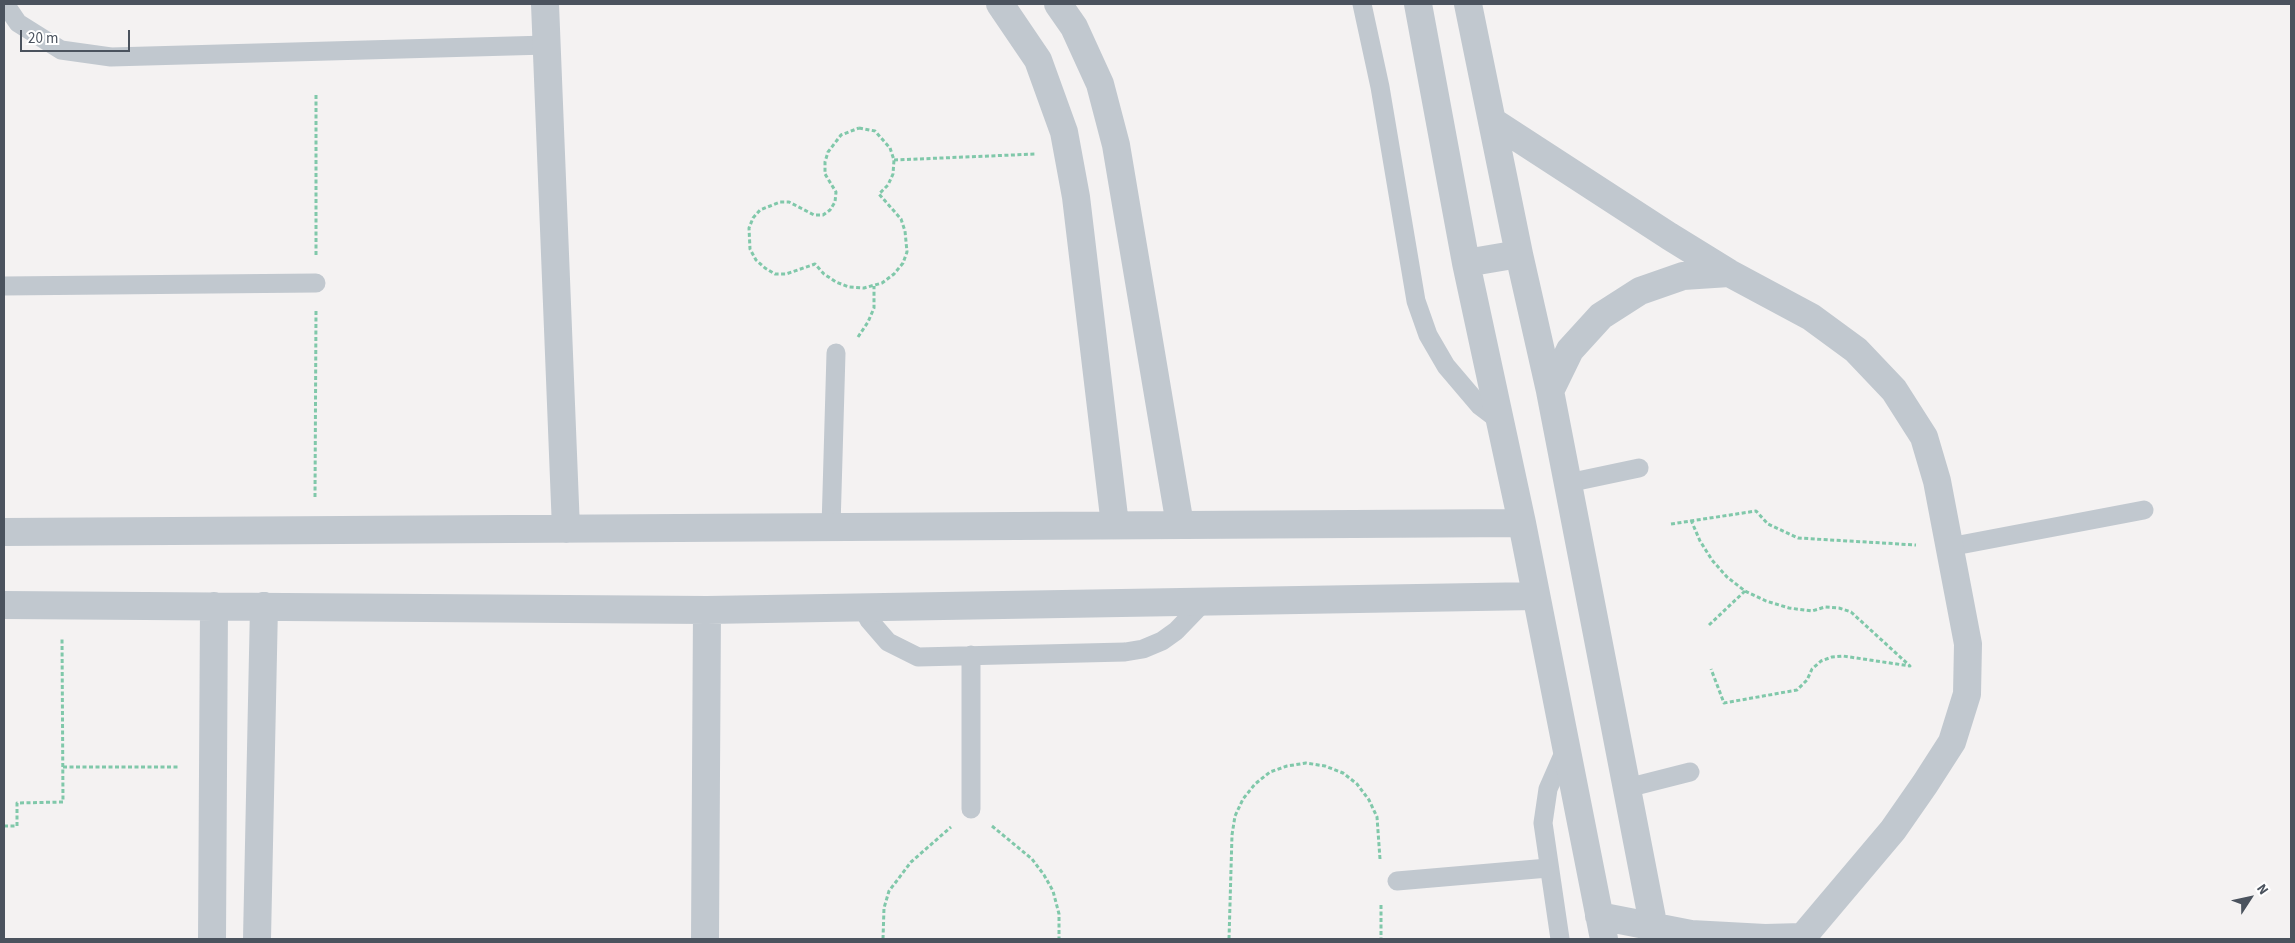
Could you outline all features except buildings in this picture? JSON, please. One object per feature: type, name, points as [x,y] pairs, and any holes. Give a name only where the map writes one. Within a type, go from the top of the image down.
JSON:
[{"type":"street","points":[[545,4],[566,529]]},
{"type":"street","points":[[1000,4],[1038,60],[1064,132],[1076,197],[1115,525]]},
{"type":"street","points":[[1058,4],[1074,27],[1100,84],[1116,145],[1180,525]]},
{"type":"street","points":[[1418,4],[1466,263],[1522,523],[1601,928],[1655,934],[1802,938],[1893,830],[1952,742],[1967,694],[1968,644],[1937,481],[1924,437],[1894,390],[1856,350],[1811,317],[1729,273],[1617,203],[1492,121]]},
{"type":"street","points":[[1468,4],[1519,254],[1550,391],[1655,934]]},
{"type":"street","points":[[1466,263],[1519,254]]},
{"type":"street","points":[[1550,391],[1570,350],[1601,316],[1640,291],[1683,276],[1729,273]]},
{"type":"street","points":[[4,532],[1522,523]]},
{"type":"street","points":[[4,605],[707,610],[1536,596]]},
{"type":"street","points":[[212,939],[214,606]]},
{"type":"street","points":[[257,939],[264,606]]},
{"type":"street","points":[[706,939],[707,610]]},
{"type":"lane","points":[[4,4],[18,23],[61,50],[111,57],[546,45]]},
{"type":"lane","points":[[1362,4],[1379,79],[1416,301],[1428,335],[1446,366],[1480,406],[1501,422]]},
{"type":"lane","points":[[4,286],[316,283]]},
{"type":"lane","points":[[831,527],[836,353]]},
{"type":"lane","points":[[1568,483],[1639,468]]},
{"type":"lane","points":[[1949,547],[2144,510]]},
{"type":"lane","points":[[862,607],[878,632],[903,651],[918,657],[1125,652],[1143,649],[1162,641],[1176,631],[1204,602]]},
{"type":"lane","points":[[971,655],[971,809]]},
{"type":"lane","points":[[1560,939],[1542,823],[1544,806],[1553,774],[1566,748]]},
{"type":"lane","points":[[1627,788],[1690,772]]},
{"type":"lane","points":[[1397,881],[1548,868]]},
{"type":"path","points":[[859,128],[875,131],[890,148],[894,160],[893,174],[888,185],[880,194],[901,220],[908,241],[907,252],[903,262],[894,274],[874,286],[849,287],[824,274],[816,264],[786,274],[776,274],[756,260],[750,249],[748,228],[760,210],[780,202],[789,202],[814,215],[823,215],[830,210],[835,202],[836,192],[825,174],[825,162],[833,143],[849,130],[859,128]]},
{"type":"path","points":[[894,160],[1068,153]]},
{"type":"path","points":[[836,353],[854,342],[868,322],[874,308],[874,286]]},
{"type":"path","points":[[1671,524],[1756,511],[1768,524],[1798,538],[1949,547]]},
{"type":"path","points":[[1691,520],[1700,541],[1712,560],[1727,577],[1745,591],[1766,602],[1788,608],[1812,611],[1825,607],[1839,608],[1851,612],[1910,666],[1843,656],[1832,657],[1820,661],[1812,669],[1807,680],[1797,690],[1724,703],[1711,669]]},
{"type":"path","points":[[1709,625],[1745,591]]},
{"type":"path","points":[[4,826],[17,826],[18,803],[63,802],[61,605]]},
{"type":"path","points":[[1229,939],[1232,834],[1235,816],[1243,799],[1255,784],[1270,772],[1297,764],[1325,766],[1343,773],[1357,784],[1370,800],[1377,817],[1380,865]]},
{"type":"path","points":[[63,768],[213,767]]},
{"type":"path","points":[[883,939],[884,908],[889,891],[899,875],[971,809],[1017,846],[1044,874],[1053,891],[1059,914],[1059,939]]},
{"type":"path","points":[[1381,899],[1381,939]]}]
